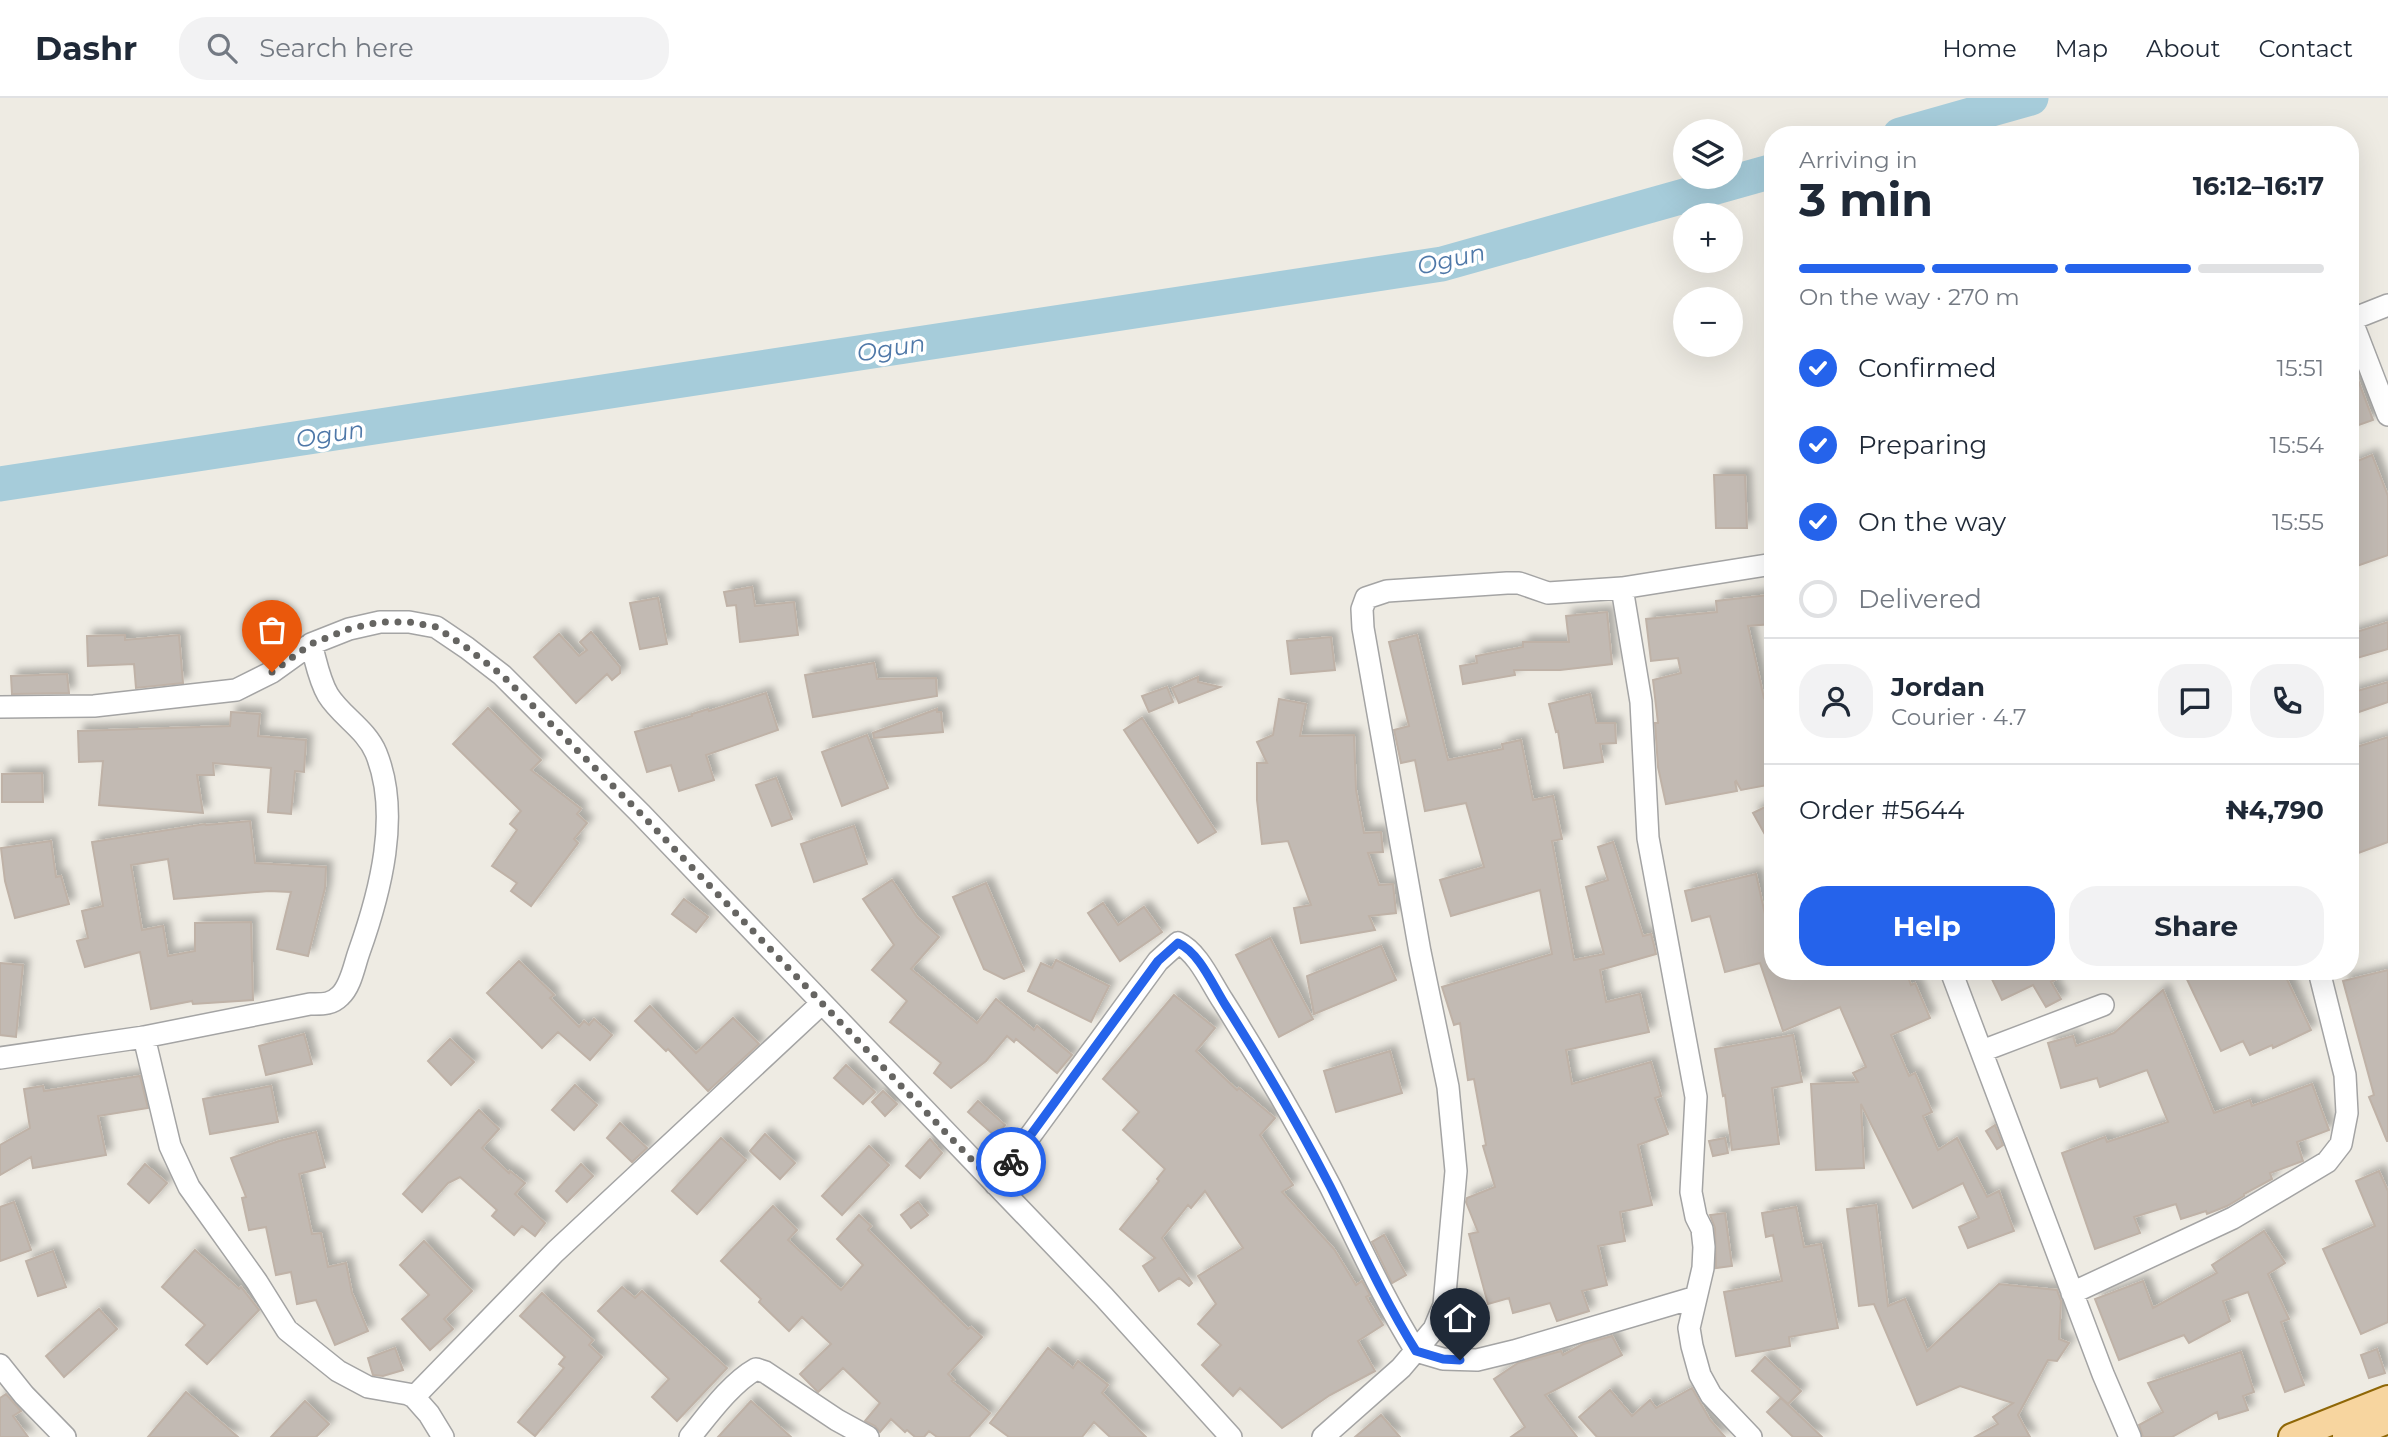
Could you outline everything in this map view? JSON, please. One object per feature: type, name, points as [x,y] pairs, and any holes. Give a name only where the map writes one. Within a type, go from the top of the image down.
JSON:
[{"type":"main road","points":[[2292,1437],[2388,1399]]},
{"type":"main road","points":[[2346,1437],[2388,1420]]},
{"type":"street","points":[[2359,317],[2388,305]]},
{"type":"street","points":[[2359,341],[2388,415]]},
{"type":"street","points":[[1323,1437],[1416,1351],[1434,1329],[1444,1305],[1456,1171],[1448,1087],[1387,774],[1363,628],[1362,609],[1366,598],[1387,591],[1507,583],[1519,583],[1548,593],[1622,588],[1764,565]]},
{"type":"street","points":[[1622,588],[1641,702],[1648,838],[1696,1097],[1691,1192],[1696,1217],[1702,1229],[1704,1247],[1703,1268],[1689,1328],[1700,1375],[1711,1395],[1751,1437]]},
{"type":"street","points":[[0,707],[94,706],[236,691],[272,672],[311,644],[359,627],[380,622],[409,622],[436,627],[502,675],[632,804],[1104,1297],[1231,1437]]},
{"type":"street","points":[[0,1058],[144,1037],[310,1004],[329,1004],[341,996],[349,982],[373,912],[384,857],[384,780],[369,740],[329,696],[311,644]]},
{"type":"street","points":[[995,1184],[1158,961],[1178,943],[1186,947],[1198,962],[1258,1056],[1328,1184],[1394,1315],[1416,1351],[1443,1359],[1477,1360],[1696,1297]]},
{"type":"street","points":[[1954,980],[2072,1293],[2130,1437]]},
{"type":"street","points":[[2072,1293],[2233,1218],[2327,1162],[2342,1144],[2347,1113],[2345,1075],[2321,980]]},
{"type":"street","points":[[414,1398],[555,1252],[821,1004]]},
{"type":"street","points":[[1982,1051],[2103,1005]]},
{"type":"street","points":[[144,1037],[170,1146],[189,1187],[257,1282],[287,1330],[338,1371],[368,1387],[408,1394],[414,1398],[429,1414],[443,1437]]},
{"type":"street","points":[[0,1365],[24,1395],[65,1437]]},
{"type":"street","points":[[690,1437],[710,1412],[748,1373],[756,1369],[765,1372],[837,1420],[868,1437]]},
{"type":"building","points":[[2359,383],[2373,420],[2359,425]]},
{"type":"building","points":[[2372,455],[2388,496],[2388,555],[2359,565],[2359,460]]},
{"type":"building","points":[[1714,475],[1745,475],[1747,528],[1716,528]]},
{"type":"building","points":[[752,587],[755,606],[794,602],[798,635],[740,642],[736,605],[727,606],[724,592]]},
{"type":"building","points":[[1764,595],[1764,625],[1748,626],[1764,698],[1764,786],[1741,790],[1736,781],[1737,791],[1666,804],[1658,767],[1655,723],[1658,723],[1653,680],[1681,673],[1678,658],[1651,661],[1646,619],[1717,612],[1716,601]]},
{"type":"building","points":[[658,598],[667,644],[640,649],[630,603]]},
{"type":"building","points":[[1607,612],[1612,664],[1560,670],[1514,670],[1515,675],[1463,684],[1460,666],[1477,663],[1476,656],[1523,647],[1523,642],[1569,642],[1566,616]]},
{"type":"building","points":[[2388,622],[2388,649],[2359,657],[2359,631]]},
{"type":"building","points":[[591,632],[620,667],[620,673],[612,680],[607,674],[576,703],[534,657],[559,634],[579,656],[587,650],[580,642]]},
{"type":"building","points":[[125,635],[125,640],[179,635],[183,683],[136,688],[134,664],[88,666],[87,636]]},
{"type":"building","points":[[1417,635],[1448,760],[1503,749],[1502,744],[1521,740],[1533,800],[1553,796],[1562,839],[1552,841],[1574,960],[1604,954],[1586,887],[1608,880],[1598,847],[1613,842],[1643,936],[1651,934],[1656,954],[1600,970],[1606,1002],[1640,994],[1649,1032],[1566,1050],[1572,1084],[1651,1062],[1661,1096],[1655,1098],[1668,1134],[1638,1145],[1652,1205],[1620,1212],[1625,1241],[1598,1246],[1607,1285],[1582,1291],[1589,1311],[1557,1321],[1550,1303],[1513,1313],[1509,1298],[1488,1304],[1469,1234],[1478,1232],[1466,1202],[1467,1198],[1495,1187],[1483,1146],[1486,1145],[1474,1079],[1468,1080],[1460,1023],[1454,1025],[1442,987],[1552,954],[1540,890],[1451,916],[1440,880],[1484,867],[1466,803],[1425,811],[1415,760],[1401,763],[1394,730],[1409,726],[1389,642]]},
{"type":"building","points":[[1331,637],[1335,670],[1291,674],[1287,641]]},
{"type":"building","points":[[874,663],[877,679],[936,678],[937,696],[813,717],[805,675]]},
{"type":"building","points":[[67,674],[69,693],[12,694],[11,676]]},
{"type":"building","points":[[1198,677],[1198,682],[1220,687],[1179,703],[1172,688]]},
{"type":"building","points":[[2388,682],[2388,702],[2359,712],[2359,690]]},
{"type":"building","points":[[1167,687],[1173,702],[1149,712],[1142,696]]},
{"type":"building","points":[[766,693],[778,730],[706,755],[714,780],[679,791],[671,765],[647,772],[635,732]]},
{"type":"building","points":[[1590,694],[1596,723],[1615,723],[1616,743],[1600,744],[1603,762],[1564,768],[1558,731],[1556,732],[1549,704]]},
{"type":"building","points":[[1279,699],[1306,704],[1300,736],[1354,735],[1356,790],[1364,833],[1381,832],[1383,852],[1368,853],[1379,885],[1393,884],[1396,913],[1369,916],[1375,930],[1301,943],[1294,908],[1311,905],[1288,841],[1262,844],[1257,800],[1257,763],[1267,763],[1257,742],[1273,735]]},
{"type":"building","points":[[488,708],[541,760],[531,770],[581,809],[577,814],[587,823],[574,839],[578,843],[531,906],[511,891],[517,883],[492,866],[517,830],[510,824],[521,811],[453,744]]},
{"type":"building","points":[[937,709],[937,712],[941,712],[943,732],[874,738],[873,733]]},
{"type":"building","points":[[231,712],[260,714],[258,736],[306,740],[304,772],[295,771],[291,814],[268,812],[271,768],[213,763],[214,775],[197,775],[203,813],[99,805],[103,761],[79,762],[78,731],[230,726]]},
{"type":"building","points":[[1142,718],[1216,832],[1198,843],[1124,730]]},
{"type":"building","points":[[867,735],[888,788],[842,806],[822,752]]},
{"type":"building","points":[[2388,737],[2388,842],[2359,853],[2359,746]]},
{"type":"building","points":[[42,773],[43,802],[2,802],[2,774]]},
{"type":"building","points":[[776,778],[792,819],[772,826],[756,785]]},
{"type":"building","points":[[1764,808],[1764,833],[1753,813]]},
{"type":"building","points":[[250,821],[255,863],[326,867],[325,888],[308,956],[277,949],[291,892],[269,891],[174,899],[168,859],[131,865],[142,930],[163,926],[168,956],[195,951],[195,923],[251,922],[253,1000],[193,1004],[192,1001],[151,1009],[140,952],[85,967],[77,941],[88,938],[82,911],[103,906],[92,842],[205,824]]},
{"type":"building","points":[[854,826],[867,864],[814,882],[801,844]]},
{"type":"building","points":[[51,841],[56,877],[61,876],[69,904],[15,918],[5,881],[1,848]]},
{"type":"building","points":[[1756,874],[1764,910],[1764,975],[1760,963],[1725,972],[1710,916],[1692,921],[1685,891]]},
{"type":"building","points":[[892,880],[917,917],[939,937],[911,969],[977,1023],[996,999],[1034,1030],[1037,1026],[1072,1055],[1057,1073],[1016,1039],[1014,1042],[1007,1036],[986,1061],[951,1088],[934,1073],[941,1063],[890,1022],[907,1001],[872,970],[894,945],[863,899]]},
{"type":"building","points":[[986,883],[1024,971],[1004,979],[984,969],[953,897]]},
{"type":"building","points":[[684,899],[708,917],[696,932],[672,914]]},
{"type":"building","points":[[1103,903],[1118,925],[1144,907],[1162,932],[1120,961],[1088,913]]},
{"type":"building","points":[[1270,938],[1313,1019],[1279,1037],[1236,955]]},
{"type":"building","points":[[1381,946],[1396,980],[1314,1014],[1307,976]]},
{"type":"building","points":[[1056,960],[1109,986],[1091,1022],[1028,991],[1041,963],[1052,968]]},
{"type":"building","points":[[519,961],[554,995],[550,998],[579,1027],[584,1021],[589,1025],[594,1019],[612,1035],[590,1060],[558,1032],[542,1048],[487,993]]},
{"type":"building","points":[[0,963],[23,965],[16,1037],[0,1035]]},
{"type":"building","points":[[2388,970],[2388,1141],[2369,1097],[2374,1095],[2343,981],[2359,980],[2359,977]]},
{"type":"building","points":[[1766,980],[1909,980],[1911,985],[1915,983],[1930,1018],[1891,1035],[1909,1076],[1915,1073],[1932,1112],[1923,1116],[1938,1150],[1957,1138],[1987,1197],[1999,1191],[2014,1231],[1968,1248],[1959,1227],[1979,1218],[1963,1183],[1913,1208],[1861,1104],[1864,1168],[1816,1170],[1811,1084],[1858,1082],[1853,1073],[1866,1067],[1840,1007],[1783,1031]]},
{"type":"building","points":[[1992,980],[2055,980],[2051,982],[2061,999],[2046,1007],[2033,985],[2002,1000]]},
{"type":"building","points":[[2187,980],[2287,980],[2311,1030],[2273,1048],[2272,1045],[2250,1055],[2243,1041],[2221,1051]]},
{"type":"building","points":[[2163,990],[2214,1113],[2250,1100],[2252,1106],[2312,1084],[2329,1130],[2297,1142],[2303,1161],[2270,1173],[2272,1179],[2227,1206],[2207,1214],[2206,1211],[2181,1219],[2176,1204],[2134,1217],[2140,1233],[2095,1249],[2062,1153],[2105,1137],[2107,1142],[2168,1122],[2147,1070],[2100,1087],[2097,1078],[2061,1088],[2048,1043],[2073,1036],[2076,1046],[2114,1033]]},
{"type":"building","points":[[1174,995],[1215,1028],[1196,1051],[1237,1090],[1239,1088],[1275,1118],[1260,1135],[1293,1185],[1282,1192],[1334,1249],[1356,1285],[1362,1281],[1370,1295],[1366,1297],[1383,1325],[1358,1341],[1375,1371],[1330,1395],[1282,1428],[1240,1388],[1233,1396],[1202,1365],[1221,1345],[1198,1324],[1216,1304],[1198,1276],[1243,1248],[1205,1191],[1191,1208],[1188,1205],[1162,1238],[1192,1283],[1189,1286],[1179,1278],[1159,1291],[1143,1266],[1155,1258],[1120,1229],[1159,1181],[1157,1179],[1165,1169],[1123,1130],[1139,1112],[1103,1079]]},
{"type":"building","points":[[650,1006],[696,1053],[733,1018],[759,1044],[708,1091],[668,1049],[666,1051],[635,1021]]},
{"type":"building","points":[[304,1034],[312,1064],[266,1075],[259,1046]]},
{"type":"building","points":[[1793,1035],[1802,1082],[1772,1088],[1779,1144],[1732,1150],[1725,1095],[1723,1096],[1715,1049]]},
{"type":"building","points":[[450,1039],[474,1062],[451,1085],[428,1061]]},
{"type":"building","points":[[1390,1051],[1402,1093],[1336,1112],[1324,1071]]},
{"type":"building","points":[[846,1065],[875,1092],[863,1104],[834,1078]]},
{"type":"building","points":[[140,1076],[148,1108],[98,1116],[106,1155],[33,1168],[31,1157],[0,1175],[0,1145],[30,1128],[24,1089],[43,1086],[44,1091]]},
{"type":"building","points":[[575,1085],[597,1105],[574,1130],[552,1110]]},
{"type":"building","points":[[271,1086],[278,1122],[210,1134],[203,1099]]},
{"type":"building","points":[[883,1091],[897,1104],[885,1116],[872,1102]]},
{"type":"building","points":[[978,1101],[1005,1125],[995,1136],[968,1112]]},
{"type":"building","points":[[479,1110],[499,1129],[482,1148],[509,1173],[510,1171],[525,1183],[515,1194],[545,1223],[535,1236],[522,1226],[514,1235],[492,1216],[497,1210],[460,1177],[448,1183],[422,1212],[403,1194]]},
{"type":"building","points":[[620,1123],[647,1148],[632,1162],[607,1138]]},
{"type":"building","points":[[1995,1125],[2003,1145],[1997,1149],[1986,1131]]},
{"type":"building","points":[[316,1132],[325,1167],[299,1174],[312,1234],[321,1233],[328,1267],[346,1263],[352,1293],[368,1331],[335,1345],[316,1300],[297,1304],[291,1272],[276,1275],[266,1227],[249,1230],[242,1198],[246,1197],[231,1158],[279,1141]]},
{"type":"building","points":[[765,1134],[795,1163],[780,1179],[750,1151]]},
{"type":"building","points":[[721,1138],[746,1160],[697,1214],[672,1191]]},
{"type":"building","points":[[1725,1138],[1728,1153],[1713,1156],[1709,1141]]},
{"type":"building","points":[[930,1139],[942,1153],[920,1178],[906,1166]]},
{"type":"building","points":[[869,1146],[889,1165],[842,1215],[822,1196]]},
{"type":"building","points":[[145,1164],[167,1183],[149,1203],[128,1184]]},
{"type":"building","points":[[581,1164],[593,1176],[567,1202],[556,1191]]},
{"type":"building","points":[[2379,1171],[2388,1191],[2388,1322],[2361,1334],[2323,1249],[2375,1226],[2356,1181]]},
{"type":"building","points":[[14,1202],[31,1250],[0,1261],[0,1207]]},
{"type":"building","points":[[918,1202],[928,1215],[911,1228],[901,1215]]},
{"type":"building","points":[[1876,1205],[1888,1306],[1905,1299],[1927,1351],[1999,1284],[2057,1290],[2061,1301],[2059,1339],[2069,1343],[2057,1361],[2048,1360],[2018,1415],[2030,1437],[1975,1437],[1998,1424],[1993,1417],[2013,1403],[1960,1386],[1917,1405],[1874,1304],[1859,1306],[1847,1209]]},
{"type":"building","points":[[773,1206],[797,1230],[788,1240],[841,1290],[863,1265],[837,1239],[859,1215],[871,1226],[868,1230],[968,1329],[971,1327],[982,1337],[948,1374],[954,1380],[952,1381],[990,1413],[969,1437],[937,1437],[929,1431],[924,1437],[915,1437],[891,1419],[880,1432],[865,1421],[880,1403],[843,1368],[818,1392],[800,1374],[831,1344],[802,1317],[789,1331],[759,1302],[761,1299],[721,1261]]},
{"type":"building","points":[[1796,1207],[1804,1247],[1821,1244],[1838,1328],[1789,1337],[1790,1346],[1736,1356],[1724,1292],[1782,1281],[1773,1235],[1766,1237],[1762,1213]]},
{"type":"building","points":[[1725,1213],[1732,1266],[1716,1268],[1715,1228],[1710,1215]]},
{"type":"building","points":[[2264,1231],[2285,1263],[2268,1274],[2289,1319],[2281,1322],[2304,1385],[2285,1392],[2248,1292],[2223,1301],[2230,1321],[2189,1343],[2184,1335],[2119,1360],[2095,1299],[2143,1281],[2153,1308],[2217,1273],[2212,1265]]},
{"type":"building","points":[[1384,1235],[1406,1275],[1392,1283],[1372,1242]]},
{"type":"building","points":[[424,1241],[472,1291],[444,1319],[453,1329],[430,1350],[402,1319],[429,1295],[400,1265]]},
{"type":"building","points":[[195,1250],[239,1289],[241,1287],[259,1310],[207,1364],[186,1345],[205,1325],[162,1287]]},
{"type":"building","points":[[53,1251],[66,1287],[38,1296],[26,1261]]},
{"type":"building","points":[[622,1287],[635,1298],[642,1291],[727,1368],[677,1421],[652,1397],[669,1379],[598,1311]]},
{"type":"building","points":[[542,1293],[593,1340],[589,1345],[602,1357],[535,1436],[518,1422],[564,1368],[559,1364],[565,1357],[520,1316]]},
{"type":"building","points":[[1473,1300],[1479,1324],[1462,1328],[1457,1304]]},
{"type":"building","points":[[99,1309],[117,1329],[64,1377],[46,1356]]},
{"type":"building","points":[[1612,1336],[1622,1355],[1545,1395],[1577,1437],[1511,1437],[1525,1427],[1494,1379],[1518,1363],[1561,1351],[1563,1355],[1583,1344]]},
{"type":"building","points":[[395,1348],[403,1370],[383,1376],[373,1375],[368,1358]]},
{"type":"building","points":[[1048,1348],[1073,1368],[1078,1361],[1108,1385],[1102,1393],[1146,1437],[1110,1437],[1094,1422],[1082,1437],[1009,1437],[990,1423]]},
{"type":"building","points":[[2377,1349],[2385,1373],[2369,1378],[2361,1355]]},
{"type":"building","points":[[2241,1352],[2254,1392],[2243,1396],[2248,1410],[2219,1419],[2217,1412],[2172,1437],[2143,1437],[2139,1425],[2163,1412],[2148,1383]]},
{"type":"building","points":[[1765,1357],[1801,1391],[1788,1404],[1752,1371]]},
{"type":"building","points":[[1692,1388],[1710,1420],[1725,1437],[1597,1437],[1579,1417],[1610,1390],[1632,1416],[1650,1400],[1656,1408]]},
{"type":"building","points":[[186,1392],[238,1437],[148,1437]]},
{"type":"building","points":[[6,1394],[21,1411],[13,1416],[28,1437],[0,1437],[0,1398]]},
{"type":"building","points":[[1781,1398],[1822,1437],[1793,1437],[1767,1412]]},
{"type":"building","points":[[305,1401],[329,1424],[316,1437],[271,1437]]},
{"type":"building","points":[[751,1401],[791,1437],[718,1437]]},
{"type":"building","points":[[1381,1415],[1400,1437],[1355,1437]]},
{"type":"waterway","name":"Ogun","points":[[1932,126],[2031,98]]},
{"type":"waterway","name":"Ogun","points":[[0,484],[1442,264],[1764,174]]},
{"type":"way so far","points":[[272,672],[311,644],[349,629],[380,622],[409,622],[436,627],[502,675],[641,814],[995,1184],[1011,1162]]},
{"type":"route","points":[[1011,1162],[1158,961],[1178,943],[1186,947],[1198,962],[1258,1056],[1328,1184],[1394,1315],[1416,1351],[1443,1359],[1460,1360]]}]
